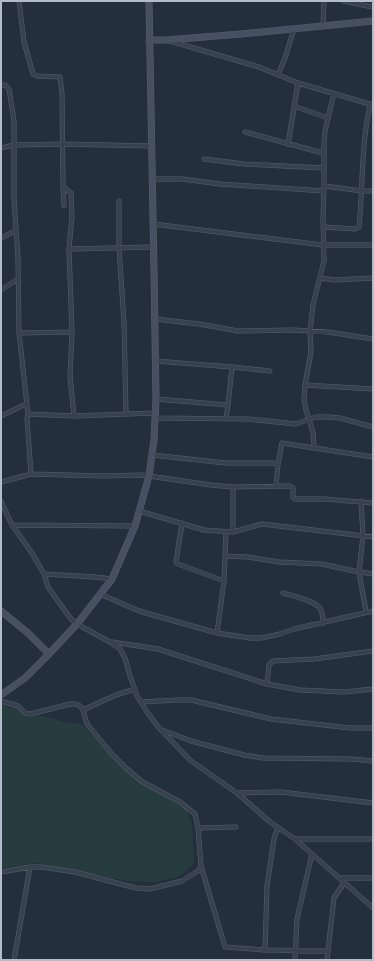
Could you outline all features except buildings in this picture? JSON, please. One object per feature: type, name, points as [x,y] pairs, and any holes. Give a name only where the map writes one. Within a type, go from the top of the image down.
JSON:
[{"type":"main road","points":[[1,695],[25,678],[49,654],[77,624],[112,579],[135,526],[149,476],[156,399],[149,1]]},
{"type":"main road","points":[[149,40],[167,40],[373,21]]},
{"type":"main road","points":[[1,611],[28,633],[49,654]]},
{"type":"street","points":[[19,1],[24,42],[33,74],[37,76],[60,76],[64,206]]},
{"type":"street","points":[[323,26],[324,1]]},
{"type":"street","points":[[343,1],[373,7]]},
{"type":"street","points":[[278,75],[294,29]]},
{"type":"street","points":[[167,40],[253,65],[298,83],[372,105],[366,125],[363,152],[359,227],[323,227]]},
{"type":"street","points":[[288,144],[298,83]]},
{"type":"street","points":[[1,85],[5,85],[9,89],[14,121],[15,231],[19,333],[28,414],[27,419],[31,474]]},
{"type":"street","points":[[314,448],[310,420],[305,405],[305,385],[312,345],[310,332],[313,305],[324,262],[323,153],[324,138],[334,93]]},
{"type":"street","points":[[294,106],[328,118]]},
{"type":"street","points":[[245,132],[323,153]]},
{"type":"street","points":[[1,148],[14,145],[63,144],[152,146]]},
{"type":"street","points":[[204,159],[244,164],[324,168]]},
{"type":"street","points":[[152,179],[182,179],[220,184],[324,191]]},
{"type":"street","points":[[324,186],[373,191]]},
{"type":"street","points":[[63,187],[71,193],[72,216],[69,249],[72,332],[70,376],[74,416]]},
{"type":"street","points":[[119,201],[119,248],[124,322],[126,414]]},
{"type":"street","points":[[154,224],[323,246],[373,245]]},
{"type":"street","points":[[1,238],[15,231]]},
{"type":"street","points":[[69,249],[154,247]]},
{"type":"street","points":[[320,278],[334,280],[373,278]]},
{"type":"street","points":[[1,290],[18,279]]},
{"type":"street","points":[[155,319],[200,324],[238,331],[293,330],[328,332],[373,339]]},
{"type":"street","points":[[19,333],[72,332]]},
{"type":"street","points":[[155,361],[270,371]]},
{"type":"street","points":[[226,419],[232,367]]},
{"type":"street","points":[[305,385],[373,389]]},
{"type":"street","points":[[156,399],[228,405]]},
{"type":"street","points":[[1,416],[26,404]]},
{"type":"street","points":[[28,414],[74,416],[126,414],[155,415],[296,424],[316,417],[336,418],[373,427]]},
{"type":"street","points":[[276,486],[282,443],[373,457]]},
{"type":"street","points":[[152,455],[226,463],[278,464]]},
{"type":"street","points":[[1,482],[31,474],[149,476],[233,487],[292,487],[293,497],[295,499],[324,499],[373,503]]},
{"type":"street","points":[[233,487],[233,532]]},
{"type":"street","points":[[1,501],[12,525],[26,543],[44,574],[48,587],[71,619],[120,649],[125,658],[135,690],[141,702],[160,729],[191,761],[237,793],[278,827],[295,838],[373,908]]},
{"type":"street","points":[[361,502],[363,536],[359,572],[366,612]]},
{"type":"street","points":[[139,511],[204,530],[233,532],[262,524],[373,537]]},
{"type":"street","points":[[182,523],[176,562],[224,581]]},
{"type":"street","points":[[12,525],[135,526]]},
{"type":"street","points":[[217,633],[224,581],[226,532]]},
{"type":"street","points":[[225,556],[279,562],[322,564],[373,574]]},
{"type":"street","points":[[44,574],[112,579]]},
{"type":"street","points":[[283,593],[316,604],[321,609],[323,614],[322,623]]},
{"type":"street","points":[[100,594],[139,611],[217,633],[250,638],[261,638],[280,634],[294,629],[373,611]]},
{"type":"street","points":[[110,642],[158,649],[267,684],[300,690],[344,692],[373,689]]},
{"type":"street","points":[[267,684],[269,665],[273,661],[314,659],[373,651]]},
{"type":"street","points":[[83,710],[116,696],[135,690]]},
{"type":"street","points":[[141,702],[191,700],[271,719],[350,728],[373,728]]},
{"type":"street","points":[[1,701],[18,706],[28,714],[70,704],[80,706],[83,710],[87,724],[112,754],[141,781],[180,802],[192,811],[196,816],[198,828],[201,866],[225,947],[265,950],[328,951]]},
{"type":"street","points":[[160,729],[191,741],[244,755],[263,758],[351,759],[373,761]]},
{"type":"street","points":[[237,793],[281,792],[373,803]]},
{"type":"street","points":[[198,828],[236,827]]},
{"type":"street","points":[[265,950],[267,892],[274,839],[278,827]]},
{"type":"street","points":[[295,838],[373,839]]},
{"type":"street","points":[[295,960],[298,919],[312,854]]},
{"type":"street","points":[[1,872],[30,867],[63,870],[136,888],[150,889],[182,881],[198,871],[201,866]]},
{"type":"street","points":[[14,960],[30,867]]},
{"type":"street","points":[[339,878],[373,878]]},
{"type":"street","points":[[327,960],[334,898],[344,883]]},
{"type":"green space","points":[[1,702],[9,708],[17,708],[27,717],[43,716],[65,722],[81,724],[137,781],[167,796],[187,810],[192,825],[194,860],[192,866],[177,877],[156,882],[126,881],[37,863],[1,868]]}]
